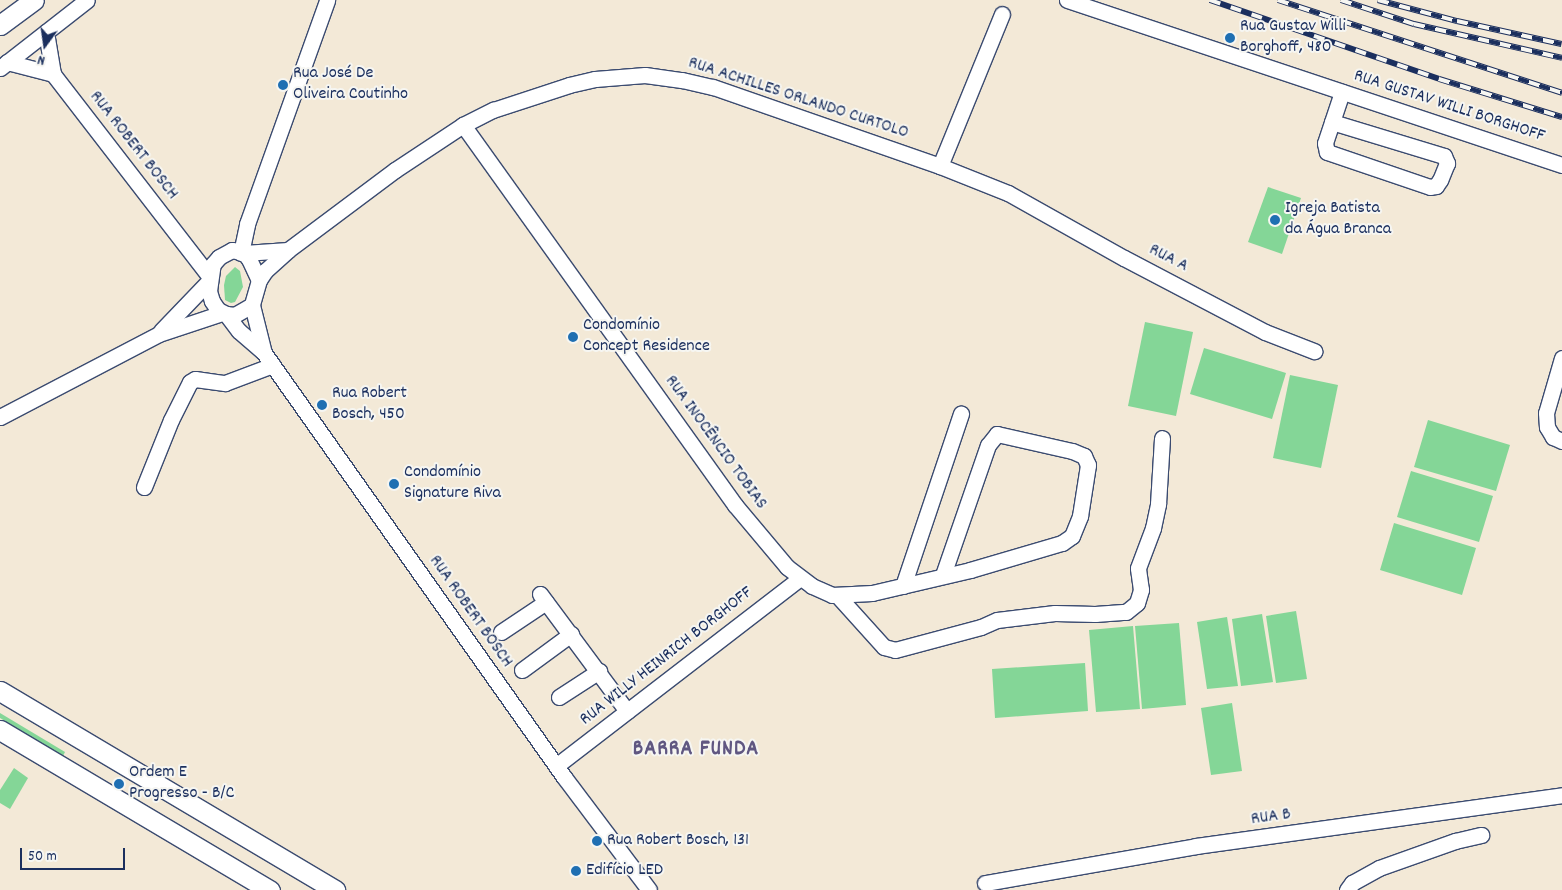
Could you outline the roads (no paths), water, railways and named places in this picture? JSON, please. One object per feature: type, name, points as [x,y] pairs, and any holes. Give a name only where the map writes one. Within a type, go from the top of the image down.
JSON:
[{"type":"main road","points":[[0,25],[34,0]]},
{"type":"main road","points":[[0,691],[335,890]]},
{"type":"main road","points":[[0,730],[270,890]]},
{"type":"street","points":[[4,65],[87,0]]},
{"type":"street","points":[[239,252],[247,224],[327,0]]},
{"type":"street","name":"RUA GUSTAV WILLI BORGHOFF","points":[[1067,0],[1562,165]]},
{"type":"street","points":[[940,166],[1002,14]]},
{"type":"street","name":"RUA ROBERT BOSCH","points":[[46,32],[53,74],[211,274]]},
{"type":"street","points":[[4,65],[53,74]]},
{"type":"street","name":"RUA ACHILLES ORLANDO CURTOLO","points":[[259,280],[265,271],[288,250],[396,170],[463,125],[493,110],[595,79],[645,75],[682,80],[713,87],[940,166],[1008,193]]},
{"type":"street","points":[[1332,122],[1444,156],[1447,163],[1440,180],[1436,186],[1430,187],[1327,152],[1325,143],[1332,122],[1342,92]]},
{"type":"street","name":"RUA INOCÊNCIO TOBIAS","points":[[463,125],[735,505],[787,567],[812,586],[834,595]]},
{"type":"street","name":"RUA A","points":[[1008,193],[1124,258],[1265,332],[1314,351]]},
{"type":"street","points":[[159,334],[211,274],[219,257],[239,252],[288,250]]},
{"type":"street","points":[[0,417],[159,334],[224,313],[235,315],[252,305],[259,280],[256,269],[239,252]]},
{"type":"street","points":[[211,274],[212,301],[224,313]]},
{"type":"street","name":"RUA ROBERT BOSCH","points":[[252,305],[268,359]]},
{"type":"street","name":"RUA ROBERT BOSCH","points":[[224,313],[240,332],[268,359],[556,766],[650,890]]},
{"type":"street","points":[[1562,358],[1546,414],[1547,427],[1553,437],[1562,442]]},
{"type":"street","points":[[144,487],[171,420],[190,382],[195,380],[224,383],[268,359]]},
{"type":"street","points":[[903,586],[961,414]]},
{"type":"street","points":[[834,595],[863,594],[903,586],[1062,544],[1072,536],[1080,516],[1088,465],[1084,456],[1063,449],[998,434],[988,445],[943,575]]},
{"type":"street","points":[[834,595],[884,648],[896,650],[981,627],[997,620],[1055,613],[1095,614],[1126,612],[1137,603],[1141,590],[1138,568],[1153,528],[1158,504],[1162,438]]},
{"type":"street","name":"RUA WILLY HEINRICH BORGHOFF","points":[[556,766],[800,578]]},
{"type":"street","points":[[501,632],[543,598],[599,670],[627,711]]},
{"type":"street","points":[[522,670],[571,634]]},
{"type":"street","points":[[559,697],[599,670]]},
{"type":"street","name":"RUA B","points":[[985,882],[1196,846],[1562,795]]},
{"type":"street","points":[[1347,890],[1352,883],[1379,868],[1455,841],[1481,835]]},
{"type":"railway","points":[[1210,0],[1439,79],[1562,117]]},
{"type":"railway","points":[[1278,0],[1562,93]]},
{"type":"railway","points":[[1341,0],[1414,24],[1562,58]]},
{"type":"railway","points":[[1378,0],[1457,21],[1562,44]]},
{"type":"place","name":"Rua Gustav Willi Borghoff, 480","points":[[1230,38]]},
{"type":"place","name":"Rua José De Oliveira Coutinho","points":[[283,85]]},
{"type":"place","name":"Igreja Batista da Água Branca","points":[[1275,220]]},
{"type":"place","name":"Condomínio Concept Residence","points":[[573,337]]},
{"type":"place","name":"Rua Robert Bosch, 450","points":[[322,405]]},
{"type":"place","name":"Condomínio Signature Riva","points":[[394,484]]},
{"type":"place","name":"Ordem E Progresso - B/C","points":[[119,784]]},
{"type":"place","name":"Rua Robert Bosch, 131","points":[[597,841]]},
{"type":"place","name":"Edifício LED","points":[[576,871]]},
{"type":"district","name":"BARRA FUNDA","points":[[696,750]]}]
